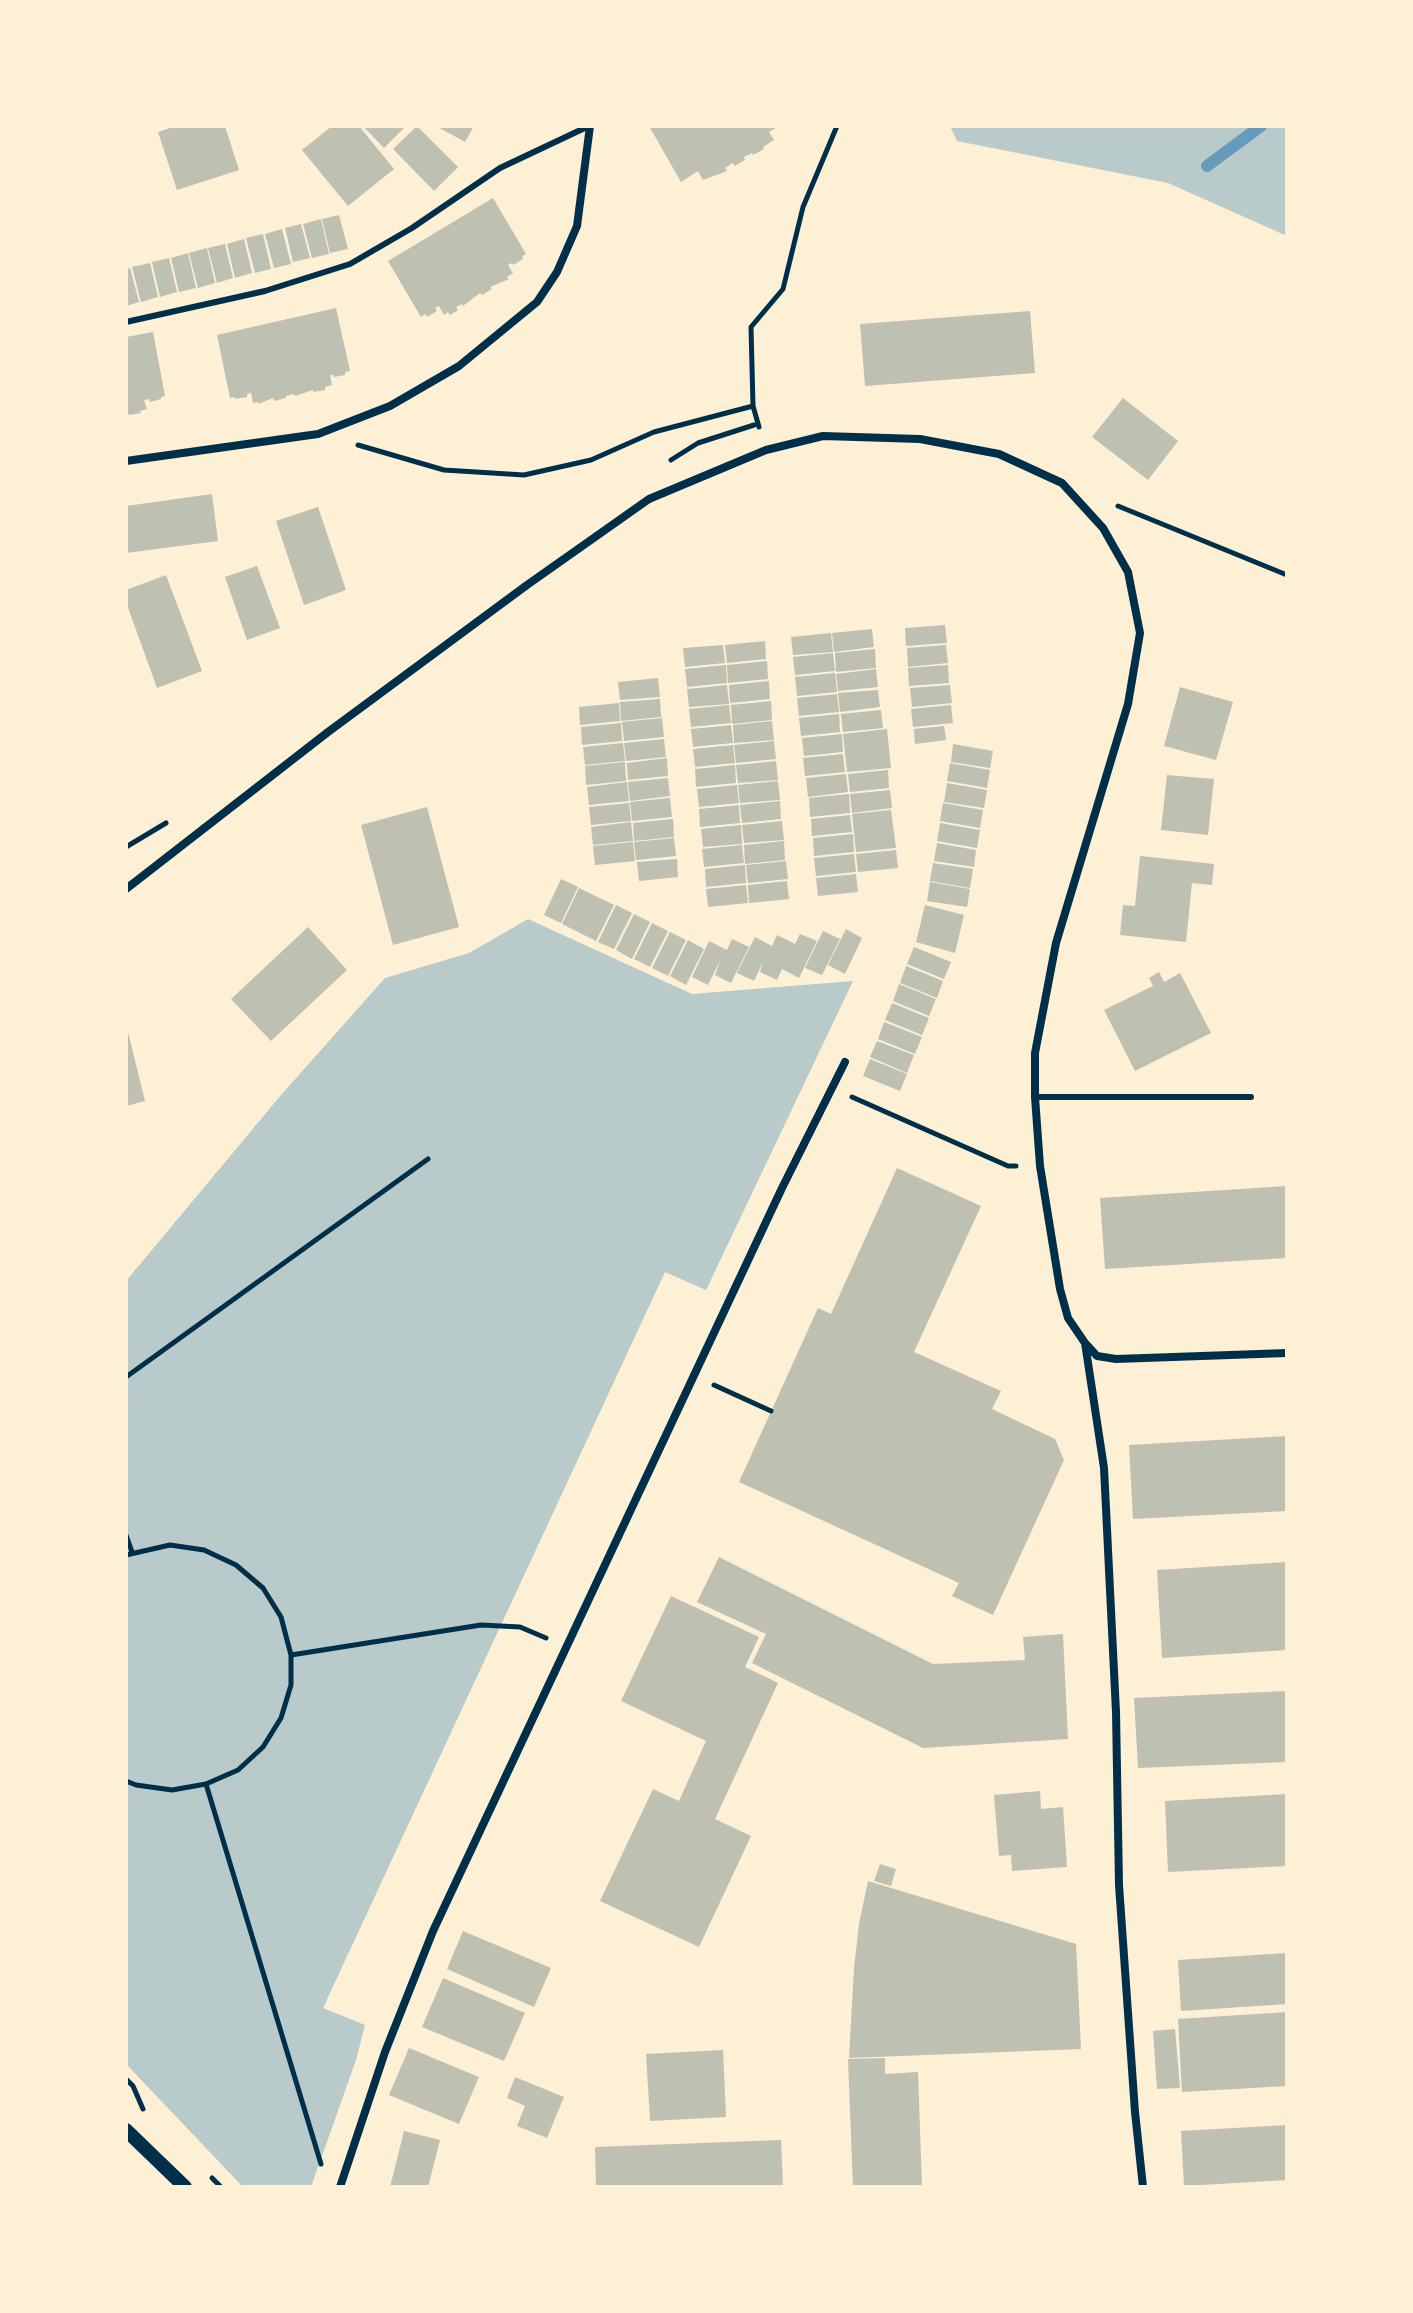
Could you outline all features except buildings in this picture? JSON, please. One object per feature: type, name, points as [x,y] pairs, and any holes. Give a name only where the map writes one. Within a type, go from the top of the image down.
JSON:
[{"type":"street","points":[[126,461],[318,434],[390,406],[459,366],[537,302],[557,272],[577,226],[589,126]]},
{"type":"street","points":[[126,889],[328,732],[649,499],[766,450],[823,436],[920,439],[999,454],[1062,483],[1103,528],[1128,572],[1140,633],[1128,704],[1056,943],[1035,1053],[1040,1166],[1060,1289],[1068,1318],[1097,1356],[1116,1359],[1287,1353]]},
{"type":"street","points":[[340,2187],[385,2052],[433,1931],[782,1188],[845,1062]]},
{"type":"street","points":[[1085,1343],[1104,1468],[1116,1712],[1119,1885],[1143,2187]]},
{"type":"street","points":[[126,2130],[185,2187]]},
{"type":"lane","points":[[126,322],[265,291],[350,264],[412,228],[500,168],[589,126]]},
{"type":"lane","points":[[1035,1097],[1251,1097]]},
{"type":"path","points":[[318,434],[444,470],[524,475],[591,460],[654,432],[753,406],[751,327],[783,289],[803,207],[837,126]]},
{"type":"path","points":[[1182,533],[1287,575]]},
{"type":"path","points":[[833,1089],[1008,1166],[1040,1166]]},
{"type":"path","points":[[126,1377],[428,1159]]},
{"type":"path","points":[[694,1375],[771,1411]]},
{"type":"path","points":[[126,1535],[129,1553],[170,1545],[204,1550],[236,1565],[263,1588],[281,1617],[291,1655],[291,1685],[281,1718],[263,1747],[238,1770],[206,1784],[172,1790],[126,1781]]},
{"type":"path","points":[[291,1655],[481,1625],[520,1627],[566,1647]]},
{"type":"path","points":[[206,1784],[324,2172]]},
{"type":"shaded area","points":[[950,126],[1287,126],[1287,236],[1168,183],[957,141]]},
{"type":"shaded area","points":[[528,919],[692,994],[853,981],[706,1290],[665,1272],[323,2008],[365,2025],[356,2060],[311,2187],[243,2187],[126,2064],[126,1281],[281,1095],[385,978],[469,953]]},
{"type":"waterway","points":[[1207,166],[1261,126]]}]
